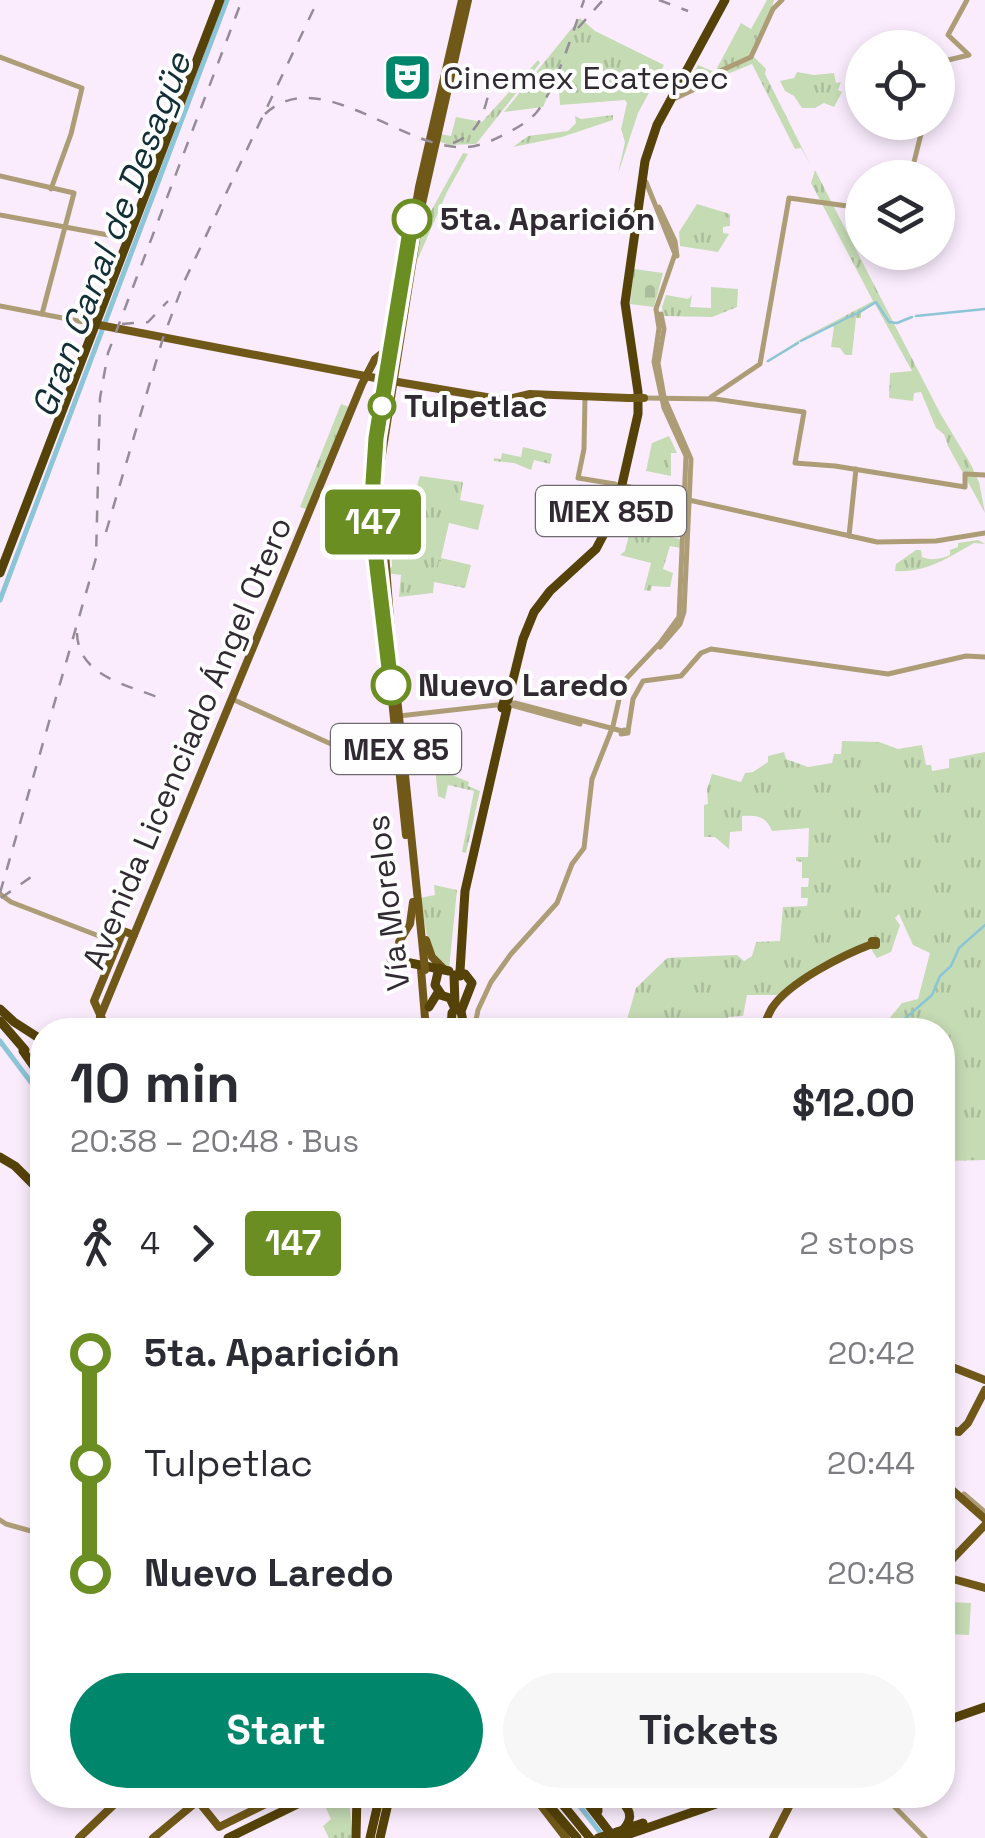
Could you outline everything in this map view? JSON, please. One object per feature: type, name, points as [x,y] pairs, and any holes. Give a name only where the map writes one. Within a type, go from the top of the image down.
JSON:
[{"type":"highway","points":[[0,570],[219,0]]},
{"type":"highway","name":"MEX 85D","points":[[458,1010],[453,972],[457,908],[519,645],[530,610],[597,540],[610,515],[619,481],[634,403],[623,289],[642,152],[656,117],[722,0]]},
{"type":"highway","points":[[391,959],[453,972],[472,982],[452,1014],[455,1018]]},
{"type":"highway","points":[[421,967],[458,1010]]},
{"type":"highway","points":[[421,967],[453,972]]},
{"type":"highway","points":[[429,1006],[432,998],[441,994]]},
{"type":"highway","points":[[0,1022],[30,1036]]},
{"type":"highway","points":[[0,1022],[14,1022],[30,1033]]},
{"type":"highway","points":[[0,1022],[30,1058]]},
{"type":"highway","points":[[26,1052],[30,1055]]},
{"type":"highway","points":[[0,1159],[30,1182]]},
{"type":"highway","points":[[955,1720],[985,1710]]},
{"type":"highway","points":[[218,1826],[268,1808]]},
{"type":"highway","points":[[228,1838],[289,1808]]},
{"type":"highway","points":[[258,1823],[295,1808]]},
{"type":"highway","points":[[354,1808],[356,1823]]},
{"type":"highway","points":[[356,1838],[357,1808]]},
{"type":"highway","points":[[376,1838],[382,1808]]},
{"type":"highway","points":[[376,1838],[385,1808]]},
{"type":"highway","points":[[545,1808],[569,1838]]},
{"type":"highway","points":[[566,1808],[594,1838]]},
{"type":"highway","points":[[568,1808],[594,1838]]},
{"type":"highway","points":[[595,1808],[621,1835]]},
{"type":"highway","points":[[596,1808],[621,1835]]},
{"type":"highway","points":[[621,1835],[630,1820],[627,1808]]},
{"type":"highway","points":[[630,1808],[651,1823],[704,1808]]},
{"type":"highway","points":[[594,1838],[621,1835],[692,1808]]},
{"type":"highway","points":[[549,1815],[562,1809],[570,1814]]},
{"type":"main road","name":"Vía Morelos","points":[[389,381],[419,186],[465,0]]},
{"type":"main road","name":"Vía Morelos","points":[[427,1018],[416,901],[397,766],[374,459],[465,0]]},
{"type":"main road","points":[[94,324],[504,400],[530,394],[644,398]]},
{"type":"main road","name":"Avenida Licenciado Ángel Otero","points":[[100,1018],[366,376],[375,359],[392,346]]},
{"type":"main road","name":"Vía Morelos","points":[[379,546],[428,1018]]},
{"type":"main road","points":[[416,901],[398,942],[421,967]]},
{"type":"main road","points":[[416,901],[428,948],[453,972]]},
{"type":"main road","points":[[100,1018],[94,1002],[123,931],[134,935]]},
{"type":"main road","points":[[418,940],[410,932],[402,938],[401,949],[421,967]]},
{"type":"main road","points":[[768,1018],[775,1004],[818,970],[872,944]]},
{"type":"main road","points":[[955,1368],[985,1380]]},
{"type":"main road","points":[[955,1431],[968,1423],[985,1390]]},
{"type":"main road","points":[[955,1491],[984,1519]]},
{"type":"main road","points":[[955,1494],[984,1519]]},
{"type":"main road","points":[[955,1558],[984,1519]]},
{"type":"main road","points":[[955,1581],[985,1591]]},
{"type":"main road","points":[[79,1838],[110,1808]]},
{"type":"main road","points":[[153,1838],[189,1808]]},
{"type":"main road","points":[[218,1826],[256,1808]]},
{"type":"main road","points":[[544,1808],[569,1838]]},
{"type":"main road","points":[[772,1838],[789,1808]]},
{"type":"main road","points":[[621,1835],[644,1834],[652,1838],[651,1823]]},
{"type":"street","points":[[470,1018],[511,954],[557,904],[572,864],[584,848],[592,779],[628,678],[684,621],[686,456],[662,397],[658,363],[664,329],[660,305],[678,248],[646,184],[656,140],[673,103],[679,95],[751,57],[773,10],[782,0]]},
{"type":"street","points":[[951,30],[967,0]]},
{"type":"street","points":[[955,42],[969,55],[955,58]]},
{"type":"street","points":[[0,57],[82,88],[72,134],[51,188]]},
{"type":"street","points":[[0,176],[74,192],[42,314]]},
{"type":"street","points":[[708,399],[760,364],[789,198],[845,206]]},
{"type":"street","points":[[0,215],[119,236]]},
{"type":"street","points":[[0,306],[94,324]]},
{"type":"street","points":[[585,397],[584,449],[578,478],[615,484]]},
{"type":"street","points":[[644,398],[708,399],[804,412],[795,463],[965,486],[965,474],[985,474]]},
{"type":"street","points":[[848,536],[856,469]]},
{"type":"street","points":[[626,486],[848,536],[907,543],[985,533]]},
{"type":"street","points":[[611,731],[623,682],[678,620],[685,555]]},
{"type":"street","points":[[399,716],[505,705],[624,732],[636,688],[643,681],[681,676],[702,653],[718,649],[888,674],[966,656],[985,657]]},
{"type":"street","points":[[232,699],[372,762],[397,766]]},
{"type":"street","points":[[0,894],[118,944]]},
{"type":"street","points":[[0,1520],[30,1531]]},
{"type":"street","points":[[895,1808],[925,1838]]},
{"type":"green space","points":[[767,0],[774,0],[753,56],[766,69],[765,74],[810,164],[801,148],[795,149],[752,64],[676,95],[679,89],[698,79],[692,75],[698,65],[716,70],[741,23],[751,29]]},
{"type":"green space","points":[[580,18],[595,31],[664,65],[638,113],[618,174],[625,142],[621,129],[625,100],[560,105],[559,90],[550,91],[543,107],[504,112]]},
{"type":"green space","points":[[538,60],[540,63],[476,144],[449,145],[438,141],[440,134],[451,136],[456,117],[482,122]]},
{"type":"green space","points":[[797,72],[834,73],[842,92],[834,107],[824,103],[802,108],[780,81],[794,78]]},
{"type":"green space","points":[[613,115],[613,120],[562,137],[513,147],[528,136],[568,131],[576,123],[575,116],[581,119]]},
{"type":"green space","points":[[463,153],[468,154],[417,261],[412,260],[421,208],[431,211]]},
{"type":"green space","points":[[815,170],[845,228],[845,248],[811,183]]},
{"type":"green space","points":[[697,204],[730,214],[730,226],[723,227],[723,233],[729,234],[718,252],[680,246],[679,232]]},
{"type":"green space","points":[[634,269],[663,273],[654,307],[630,304]]},
{"type":"green space","points":[[857,270],[866,270],[970,463],[979,482],[985,513],[944,434],[936,428],[921,392],[914,393],[913,401],[889,398],[890,373],[912,371],[875,304],[856,318],[852,355],[831,347],[831,326],[765,362],[801,339],[873,301]]},
{"type":"green space","points":[[711,287],[738,289],[737,307],[712,317],[663,316],[666,295],[688,299],[692,295],[690,307],[711,308]]},
{"type":"green space","points":[[341,404],[352,408],[309,510],[300,507]]},
{"type":"green space","points":[[669,436],[677,453],[671,453],[671,476],[646,471],[652,443]]},
{"type":"green space","points":[[523,447],[552,454],[550,464],[534,460],[531,470],[494,461],[501,459],[502,453],[521,457]]},
{"type":"green space","points":[[420,476],[463,482],[460,500],[484,505],[478,530],[449,523],[441,558],[471,565],[465,588],[434,582],[433,593],[399,597],[401,575],[386,573],[392,566],[390,525],[383,500],[405,504],[408,488],[416,489]]},
{"type":"green space","points":[[623,499],[652,505],[648,528],[669,532],[669,536],[682,540],[681,548],[670,546],[663,569],[673,573],[670,587],[652,586],[651,591],[644,590],[651,563],[620,555],[625,551],[631,526],[615,523]]},
{"type":"green space","points":[[978,540],[985,544],[974,543],[927,567],[895,571],[896,564],[916,550],[921,550],[925,558],[940,558],[950,555],[958,543]]},
{"type":"green space","points":[[439,561],[469,567],[465,587],[435,581]]},
{"type":"green space","points":[[842,741],[879,742],[898,749],[922,745],[926,765],[931,765],[932,771],[949,768],[949,759],[985,752],[985,1160],[955,1161],[955,1018],[890,1018],[902,1003],[918,999],[930,953],[913,945],[899,914],[895,918],[900,925],[891,952],[877,958],[869,946],[874,937],[783,995],[747,995],[743,1016],[627,1018],[636,988],[667,958],[737,955],[744,961],[752,956],[756,942],[780,941],[783,907],[807,906],[808,898],[801,898],[801,887],[808,887],[809,878],[802,878],[802,862],[796,861],[796,857],[808,857],[809,828],[772,831],[760,818],[742,816],[742,831],[730,832],[729,849],[715,837],[704,837],[704,805],[708,804],[712,774],[741,782],[745,773],[768,762],[768,756],[784,752],[786,759],[808,767],[832,763],[834,754],[841,754]]},
{"type":"green space","points":[[435,768],[469,782],[468,786],[480,791],[466,853],[462,852],[474,791],[448,785],[445,799],[438,796]]},
{"type":"green space","points":[[434,885],[457,890],[449,969],[435,954],[425,928],[420,898],[435,895]]},
{"type":"green space","points":[[955,1602],[971,1603],[969,1635],[955,1634]]},
{"type":"green space","points":[[326,1808],[350,1808],[353,1838],[329,1838],[323,1826],[331,1819]]},
{"type":"waterway","name":"Gran Canal de Desagüe","points":[[0,600],[227,0]]},
{"type":"waterway","points":[[856,314],[876,302],[889,322],[912,317]]},
{"type":"waterway","points":[[916,316],[985,309]]},
{"type":"waterway","points":[[801,341],[855,314]]},
{"type":"waterway","points":[[768,361],[798,343]]},
{"type":"waterway","points":[[906,1018],[932,995],[959,948],[985,925]]},
{"type":"waterway","name":"Gran Canal de Desagüe","points":[[0,1041],[30,1081]]},
{"type":"waterway","name":"Gran Canal de Desagüe","points":[[581,1808],[603,1836]]},
{"type":"railway","points":[[0,893],[96,558],[100,398],[108,353],[242,0]]},
{"type":"railway","points":[[106,532],[163,338],[184,282],[318,0]]},
{"type":"railway","points":[[265,114],[287,101],[311,98],[337,103],[443,145],[468,147],[484,143],[524,123],[543,103],[584,0]]},
{"type":"railway","points":[[578,28],[603,0]]},
{"type":"railway","points":[[659,0],[688,11]]},
{"type":"railway","points":[[453,143],[468,135],[478,123],[489,92]]},
{"type":"railway","points":[[122,324],[148,322],[168,301]]},
{"type":"railway","points":[[77,633],[86,660],[96,670],[162,699]]},
{"type":"railway","points":[[1,898],[31,877]]},
{"type":"bus line","name":"147","points":[[391,685],[373,533],[373,483],[376,438],[412,219]]},
{"type":"place","name":"Cinemex Ecatepec","points":[[408,78]]},
{"type":"place","name":"5ta. Aparición","points":[[412,219]]},
{"type":"place","name":"Tulpetlac","points":[[382,406]]},
{"type":"place","name":"Nuevo Laredo","points":[[391,685]]}]
